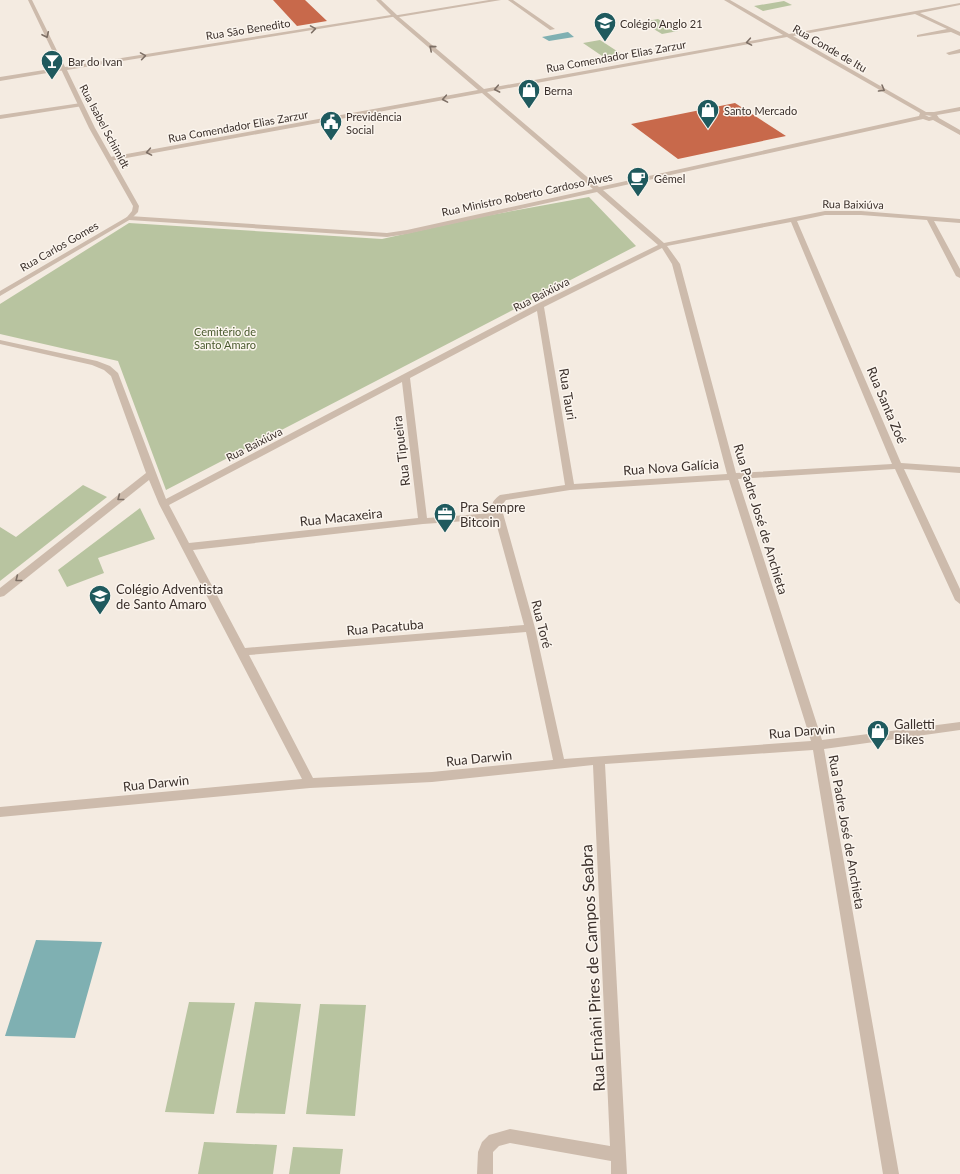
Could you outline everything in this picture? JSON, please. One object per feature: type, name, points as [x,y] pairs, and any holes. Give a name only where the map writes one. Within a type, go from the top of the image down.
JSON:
[{"type":"street","name":"Rua Isabel Schimidt","points":[[30,0],[92,128],[136,206],[135,212],[129,218]]},
{"type":"street","name":"Rua Padre José de Anchieta","points":[[378,0],[483,92],[663,245],[676,264],[732,476],[818,745],[891,1174]]},
{"type":"street","name":"Rua São Benedito","points":[[0,79],[499,0]]},
{"type":"street","points":[[510,0],[552,29]]},
{"type":"street","name":"Rua Conde de Itu","points":[[726,0],[924,115]]},
{"type":"street","name":"Rua Comendador Elias Zarzur","points":[[110,159],[960,4]]},
{"type":"street","points":[[915,12],[960,34]]},
{"type":"street","points":[[918,36],[960,29]]},
{"type":"street","points":[[949,53],[960,51]]},
{"type":"street","points":[[0,117],[81,104]]},
{"type":"street","points":[[924,115],[935,116],[960,109]]},
{"type":"street","name":"Rua Ministro Roberto Cardoso Alves","points":[[129,218],[387,235],[407,232],[597,190],[924,115]]},
{"type":"street","points":[[935,116],[960,133]]},
{"type":"street","name":"Rua Baixiúva","points":[[164,504],[406,378],[540,306],[663,245],[825,213],[861,213],[960,221]]},
{"type":"street","name":"Rua Carlos Gomes","points":[[1,293],[129,218]]},
{"type":"street","name":"Rua Santa Zoé","points":[[793,219],[898,466],[960,600]]},
{"type":"street","points":[[930,219],[960,276]]},
{"type":"street","name":"Rua Tauri","points":[[540,306],[570,487]]},
{"type":"street","points":[[0,342],[94,363],[107,368],[115,375],[151,474],[164,504],[310,783]]},
{"type":"street","name":"Rua Tipueira","points":[[406,378],[423,521]]},
{"type":"street","name":"Rua Nova Galícia","points":[[504,497],[570,487],[898,466],[960,470]]},
{"type":"street","points":[[0,593],[151,474]]},
{"type":"street","name":"Rua Toré","points":[[504,497],[496,502],[530,628],[559,763]]},
{"type":"street","name":"Rua Macaxeira","points":[[187,547],[423,521],[499,516]]},
{"type":"street","name":"Rua Pacatuba","points":[[242,652],[530,628]]},
{"type":"street","name":"Rua Darwin","points":[[0,812],[310,783],[432,777],[559,763],[818,745],[960,726]]},
{"type":"street","name":"Rua Ernâni Pires de Campos Seabra","points":[[599,760],[619,1174]]},
{"type":"street","points":[[485,1174],[485,1150],[495,1139],[510,1136],[618,1155]]},
{"type":"green space","points":[[784,1],[792,5],[763,11],[754,6]]},
{"type":"green space","points":[[658,19],[678,31],[662,34],[642,22]]},
{"type":"green space","points":[[600,40],[623,55],[605,58],[583,43]]},
{"type":"green space","name":"Cemitério de Santo Amaro","points":[[589,197],[636,246],[166,490],[118,361],[0,334],[0,304],[129,223],[382,239],[485,216]]},
{"type":"green space","points":[[83,485],[107,497],[0,581],[0,527],[16,537]]},
{"type":"green space","points":[[140,508],[155,539],[98,558],[104,573],[67,587],[58,570]]},
{"type":"green space","points":[[189,1002],[235,1003],[214,1114],[165,1112]]},
{"type":"green space","points":[[255,1002],[301,1004],[285,1114],[236,1113]]},
{"type":"green space","points":[[320,1004],[366,1005],[355,1116],[306,1114]]},
{"type":"green space","points":[[204,1142],[277,1145],[273,1174],[198,1174]]},
{"type":"green space","points":[[293,1147],[343,1149],[340,1174],[289,1174]]},
{"type":"water","points":[[568,32],[574,37],[549,41],[542,37]]},
{"type":"water","points":[[36,940],[102,942],[75,1038],[5,1036]]},
{"type":"building","points":[[273,0],[305,0],[327,21],[297,26]]},
{"type":"building","name":"Santo Mercado","points":[[735,103],[786,136],[678,159],[631,124]]},
{"type":"place","name":"Colégio Anglo 21","points":[[605,42]]},
{"type":"place","name":"Bar do Ivan","points":[[52,80]]},
{"type":"place","name":"Berna","points":[[529,110]]},
{"type":"place","name":"Santo Mercado","points":[[708,130]]},
{"type":"place","name":"Previdência Social","points":[[331,142]]},
{"type":"place","name":"Gêmel","points":[[638,198]]},
{"type":"place","name":"Pra Sempre Bitcoin","points":[[445,534]]},
{"type":"place","name":"Colégio Adventista de Santo Amaro","points":[[100,616]]},
{"type":"place","name":"Galletti Bikes","points":[[878,750]]}]
